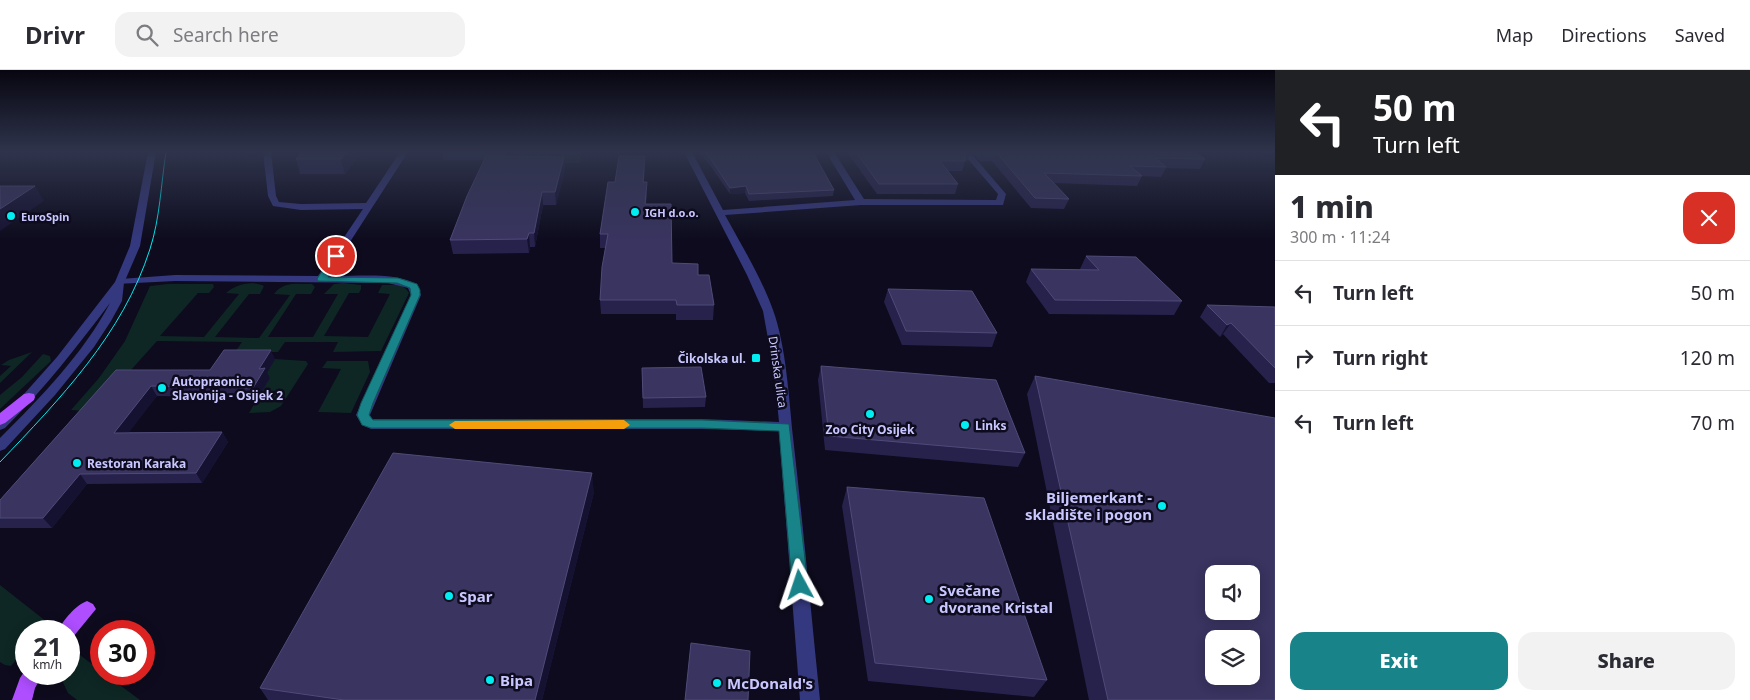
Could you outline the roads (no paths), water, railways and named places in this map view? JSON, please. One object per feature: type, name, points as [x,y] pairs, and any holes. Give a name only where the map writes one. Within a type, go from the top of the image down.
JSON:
[{"type":"main road","points":[[0,420],[29,397]]},
{"type":"main road","points":[[77,620],[87,609]]},
{"type":"main road","points":[[22,700],[27,685]]},
{"type":"street","points":[[0,425],[29,397],[61,360],[120,282],[135,246],[147,181]]},
{"type":"street","points":[[270,181],[272,196],[276,204],[301,207],[368,206]]},
{"type":"street","points":[[321,279],[384,181]]},
{"type":"street","name":"Drinska ulica","points":[[704,181],[752,275],[768,311],[780,372],[810,700]]},
{"type":"street","points":[[848,181],[861,202]]},
{"type":"street","points":[[721,213],[861,202],[1000,203],[1002,194],[991,181]]},
{"type":"street","points":[[120,282],[157,278],[398,280],[413,286],[416,290],[416,295],[363,415],[366,422],[371,424],[702,424],[785,427]]},
{"type":"street","points":[[0,446],[53,390],[88,347],[116,303],[120,292],[120,282]]},
{"type":"tram line","points":[[0,462],[67,389],[87,364],[124,309],[150,249],[158,213],[162,181]]},
{"type":"place","name":"IGH d.o.o.","points":[[635,212]]},
{"type":"place","name":"EuroSpin","points":[[11,216]]},
{"type":"place","name":"Čikolska ul.","points":[[756,358]]},
{"type":"place","name":"Autopraonice Slavonija - Osijek 2","points":[[162,388]]},
{"type":"place","name":"Zoo City Osijek","points":[[870,414]]},
{"type":"place","name":"Links","points":[[965,425]]},
{"type":"place","name":"Restoran Karaka","points":[[77,463]]},
{"type":"place","name":"Biljemerkant - skladište i pogon","points":[[1162,506]]},
{"type":"place","name":"Spar","points":[[449,596]]},
{"type":"place","name":"Svečane dvorane Kristal","points":[[929,599]]},
{"type":"place","name":"Bipa","points":[[490,680]]},
{"type":"place","name":"McDonald's","points":[[717,683]]}]
